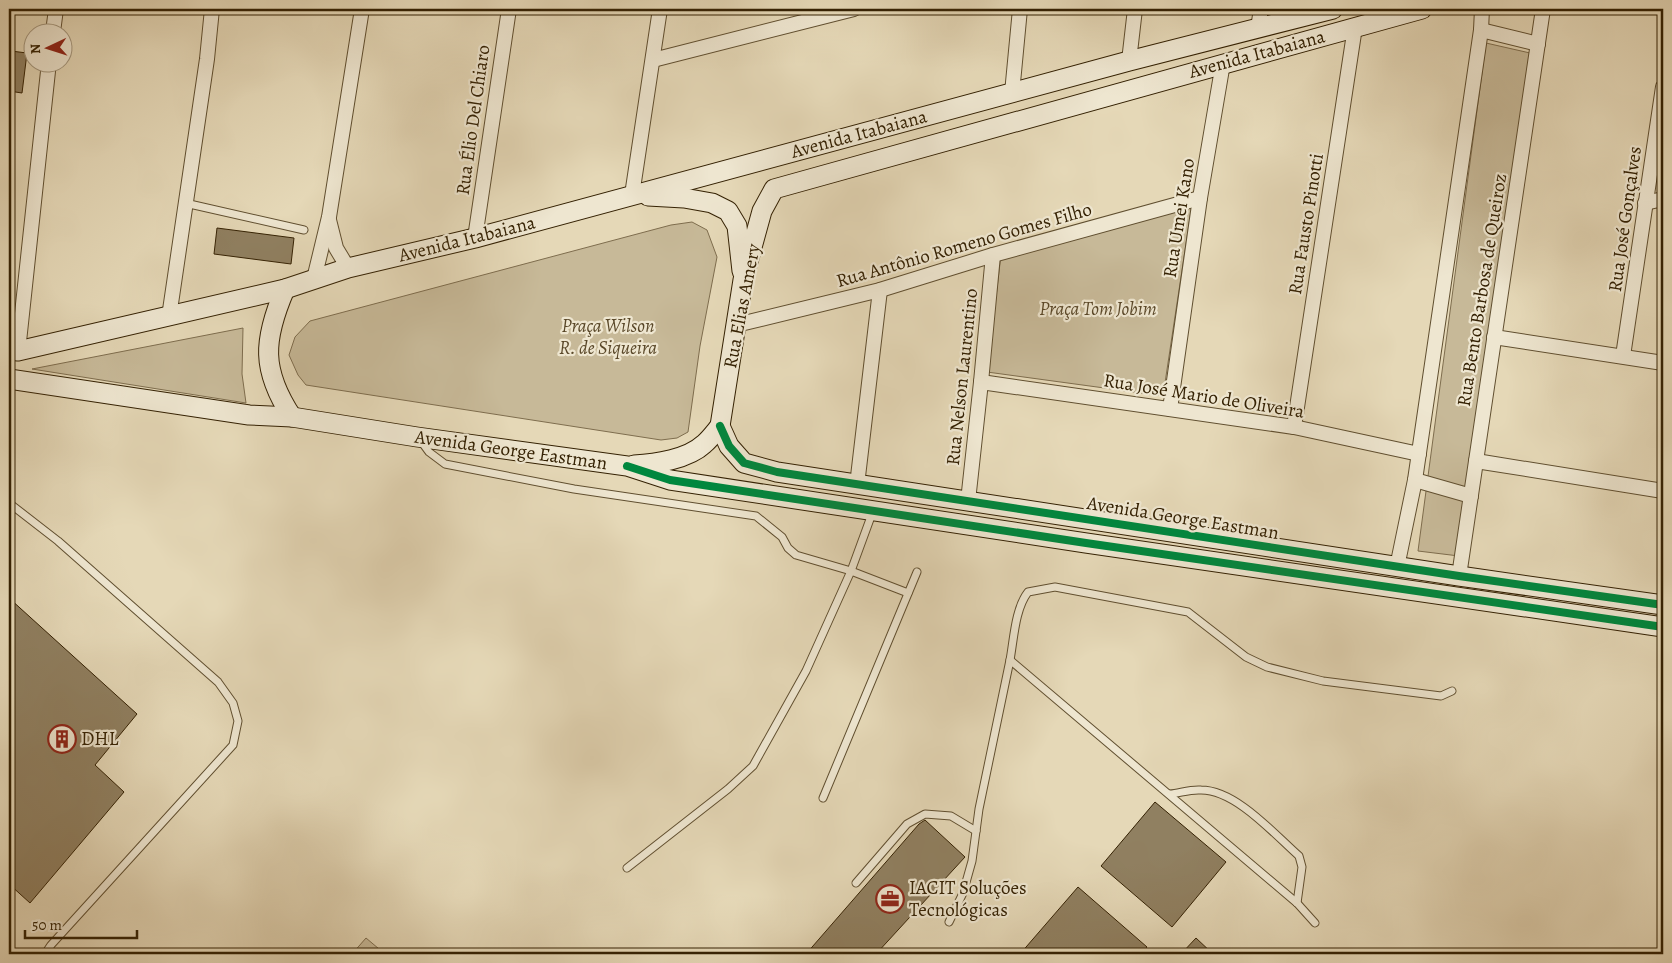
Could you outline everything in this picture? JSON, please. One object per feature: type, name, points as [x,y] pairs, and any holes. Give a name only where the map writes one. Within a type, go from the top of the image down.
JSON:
[{"type":"main road","name":"Avenida Itabaiana","points":[[348,268],[475,238],[1130,61],[1333,9]]},
{"type":"main road","name":"Avenida Itabaiana","points":[[774,189],[1355,26],[1422,9]]},
{"type":"main road","name":"Rua Elias Amery","points":[[720,426],[743,280],[762,210],[774,189]]},
{"type":"main road","points":[[632,195],[684,198],[712,203],[728,211],[736,226],[743,280]]},
{"type":"main road","points":[[13,351],[169,317],[285,289],[348,268]]},
{"type":"main road","points":[[285,289],[274,314],[269,358],[276,391],[292,417]]},
{"type":"main road","name":"Avenida George Eastman","points":[[9,379],[249,414],[292,417],[417,437],[628,466],[670,480],[1663,626]]},
{"type":"main road","points":[[628,466],[653,464],[690,454],[704,444],[720,426]]},
{"type":"main road","name":"Avenida George Eastman","points":[[720,426],[729,446],[744,463],[777,472],[1397,567],[1663,605]]},
{"type":"street","points":[[54,22],[56,9]]},
{"type":"street","points":[[169,317],[207,59],[212,9]]},
{"type":"street","points":[[314,279],[329,217],[362,9]]},
{"type":"street","name":"Rua Élio Del Chiaro","points":[[475,238],[509,9]]},
{"type":"street","points":[[632,195],[660,9]]},
{"type":"street","points":[[653,60],[854,9]]},
{"type":"street","points":[[1012,93],[1020,9]]},
{"type":"street","points":[[1130,61],[1135,9]]},
{"type":"street","points":[[1258,28],[1261,9]]},
{"type":"street","name":"Rua Bento Barbosa de Queiroz","points":[[1397,567],[1419,454],[1482,30],[1482,9]]},
{"type":"street","name":"Rua Bento Barbosa de Queiroz","points":[[1459,576],[1543,9]]},
{"type":"street","name":"Rua Fausto Pinotti","points":[[1294,427],[1355,26]]},
{"type":"street","points":[[1482,30],[1538,44]]},
{"type":"street","name":"Rua Umei Kano","points":[[1170,409],[1200,198],[1223,63]]},
{"type":"street","points":[[13,351],[48,72]]},
{"type":"street","name":"Rua José Gonçalves","points":[[1623,356],[1663,87]]},
{"type":"street","name":"Rua Antônio Romeno Gomes Filho","points":[[736,325],[880,290],[1200,198]]},
{"type":"street","points":[[1646,203],[1663,199]]},
{"type":"street","points":[[329,217],[336,248],[348,268]]},
{"type":"street","name":"Rua Nelson Laurentino","points":[[968,502],[993,256]]},
{"type":"street","points":[[857,485],[880,290]]},
{"type":"street","points":[[1494,337],[1663,363]]},
{"type":"street","name":"Rua José Mario de Oliveira","points":[[981,382],[1294,427],[1419,454]]},
{"type":"street","points":[[1476,461],[1663,491]]},
{"type":"street","points":[[1415,480],[1471,496]]},
{"type":"lane","points":[[186,203],[304,230]]},
{"type":"lane","points":[[417,437],[429,452],[445,464],[574,489],[756,516],[782,537],[788,548],[796,555],[851,571],[908,593]]},
{"type":"lane","points":[[9,503],[58,541],[218,682],[233,703],[238,722],[233,745],[51,945],[45,954]]},
{"type":"lane","points":[[627,868],[728,789],[753,766],[806,671],[851,571],[873,511]]},
{"type":"lane","points":[[823,798],[917,572]]},
{"type":"lane","points":[[949,922],[963,893],[972,861],[979,809],[1018,618],[1023,599],[1028,592],[1055,587],[1188,612],[1246,657],[1267,667],[1323,681],[1423,695],[1441,696],[1452,690]]},
{"type":"lane","points":[[1010,660],[1297,903],[1315,923]]},
{"type":"lane","points":[[1170,794],[1201,790],[1222,793],[1242,805],[1299,856],[1302,867],[1297,903]]},
{"type":"lane","points":[[856,883],[907,824],[925,814],[952,816],[976,831]]},
{"type":"green space","points":[[1486,43],[1530,53],[1459,556],[1418,551]]},
{"type":"green space","name":"Praça Tom Jobim","points":[[1192,204],[1163,396],[987,372],[1001,255]]},
{"type":"green space","name":"Praça Wilson R. de Siqueira","points":[[692,222],[707,230],[717,257],[700,346],[688,432],[677,438],[661,440],[306,385],[298,375],[289,355],[295,337],[310,321],[671,225]]},
{"type":"green space","points":[[243,328],[242,374],[246,403],[32,369]]},
{"type":"green space","points":[[366,938],[385,954],[352,954]]},
{"type":"building","points":[[11,51],[22,52],[22,72],[25,72],[22,93],[9,91]]},
{"type":"building","points":[[217,228],[294,238],[291,264],[214,254]]},
{"type":"building","name":"DHL","points":[[9,598],[137,714],[95,765],[124,792],[30,903],[9,884]]},
{"type":"building","points":[[1155,802],[1226,862],[1172,927],[1101,866]]},
{"type":"building","name":"IACIT Soluções Tecnológicas","points":[[925,820],[965,857],[876,954],[806,954],[919,824]]},
{"type":"building","points":[[1078,887],[1147,947],[1141,954],[1020,954]]},
{"type":"building","points":[[1196,938],[1213,954],[1181,954]]},
{"type":"cycle path","points":[[720,426],[729,446],[744,463],[777,472],[1459,576],[1663,605]]},
{"type":"cycle path","points":[[627,466],[670,480],[1663,627]]},
{"type":"place","name":"DHL","points":[[62,739]]},
{"type":"place","name":"IACIT Soluções Tecnológicas","points":[[890,899]]}]
